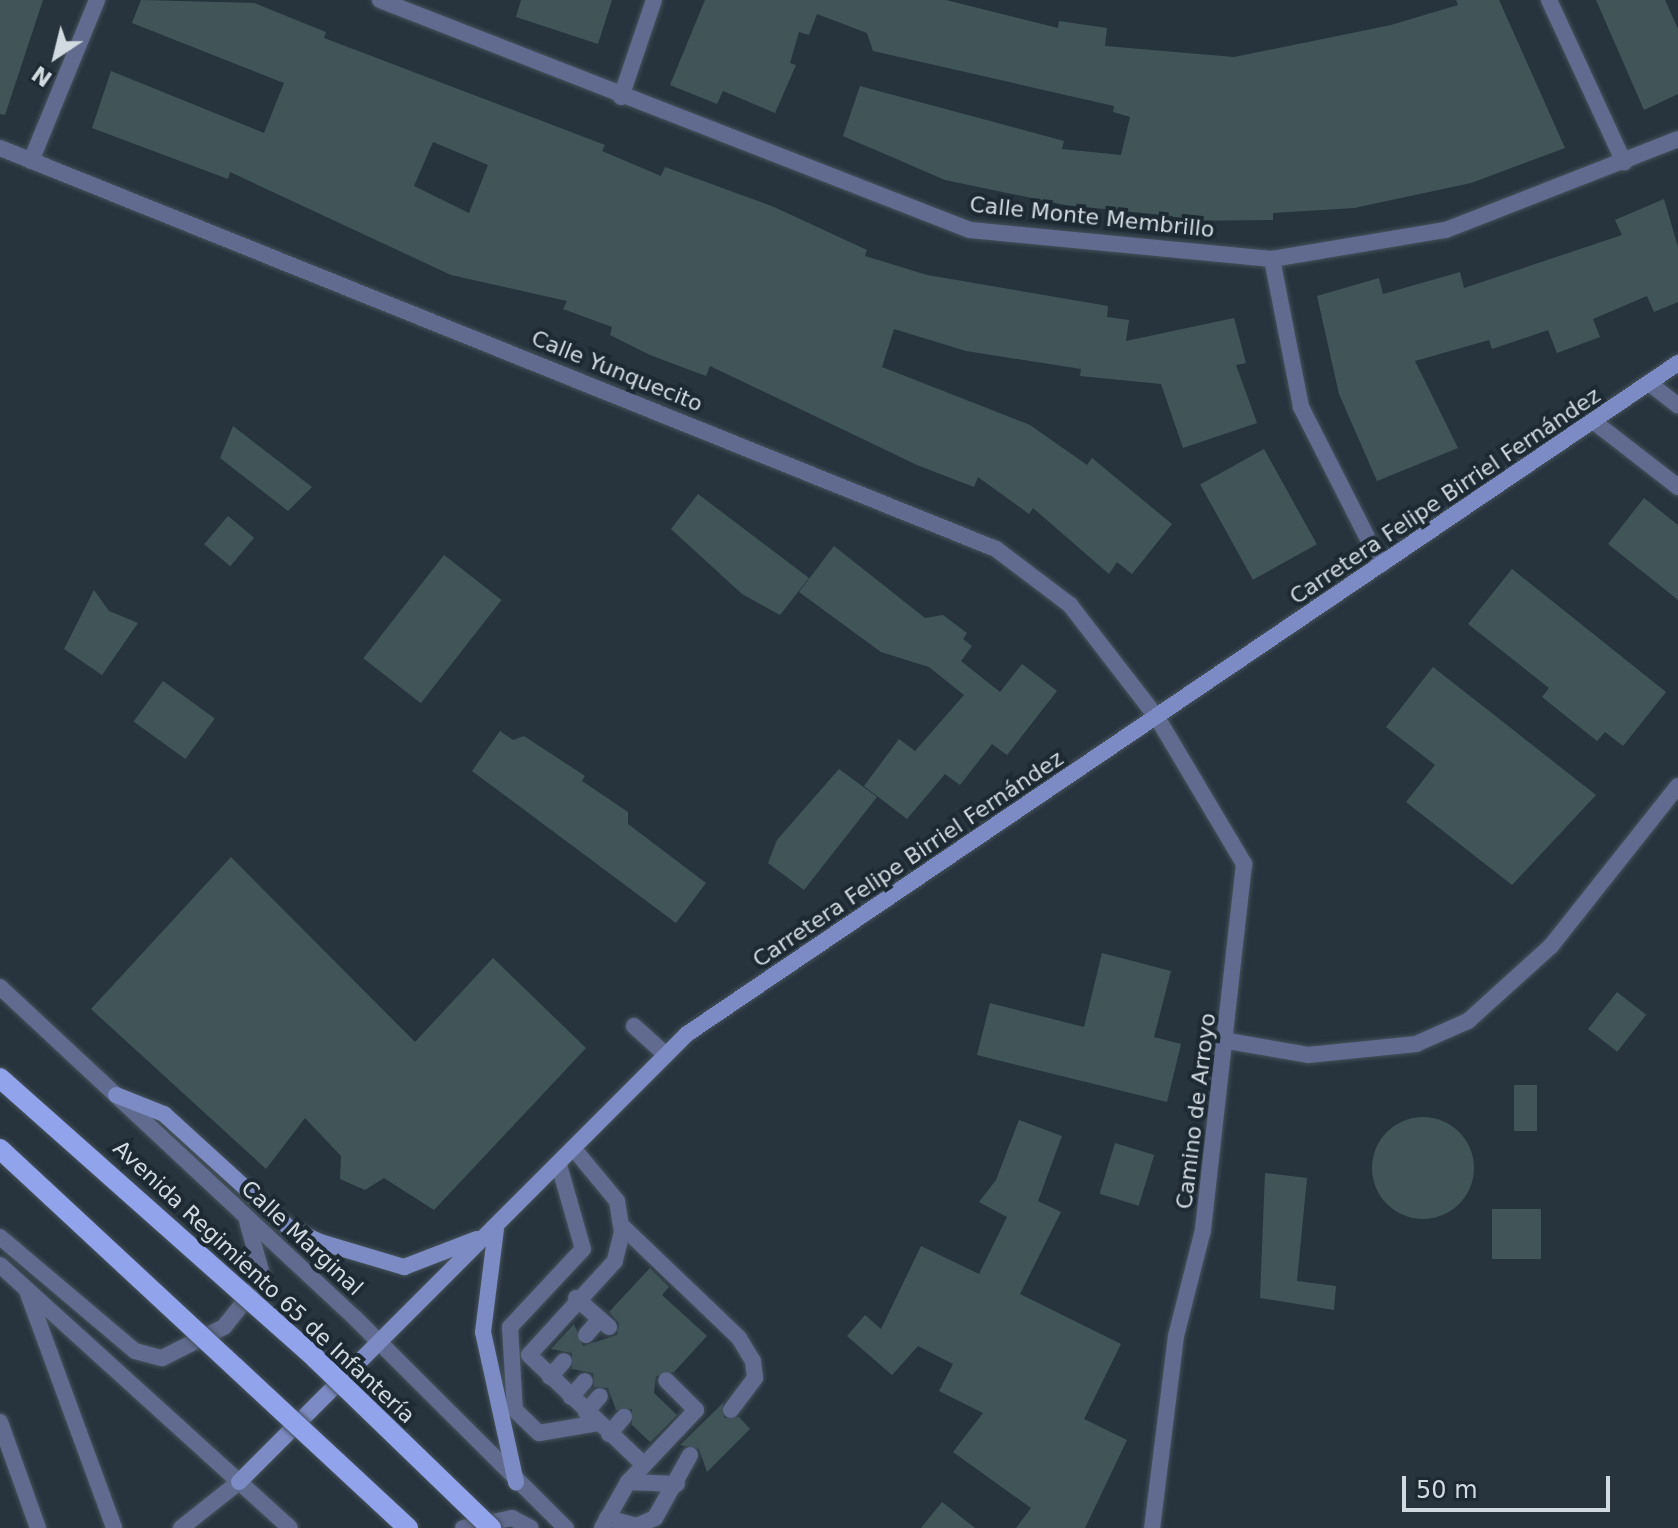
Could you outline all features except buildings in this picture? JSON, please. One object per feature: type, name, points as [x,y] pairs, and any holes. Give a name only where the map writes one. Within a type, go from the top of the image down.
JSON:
[{"type":"main road","name":"Avenida Regimiento 65 de Infantería","points":[[0,1078],[315,1358],[491,1528]]},
{"type":"main road","points":[[0,1149],[408,1528]]},
{"type":"street","points":[[31,161],[97,0]]},
{"type":"street","name":"Calle Monte Membrillo","points":[[380,0],[621,97],[970,230],[1272,259],[1446,230],[1678,139]]},
{"type":"street","points":[[621,97],[654,0]]},
{"type":"street","points":[[1549,0],[1624,162]]},
{"type":"street","name":"Calle Yunquecito","points":[[0,148],[996,549],[1070,605],[1158,719]]},
{"type":"street","points":[[1272,259],[1301,407],[1381,565]]},
{"type":"street","name":"Carretera Felipe Birriel Fernández","points":[[239,1482],[496,1229],[687,1034],[1158,719],[1678,363]]},
{"type":"street","points":[[1649,383],[1678,406]]},
{"type":"street","points":[[1593,421],[1678,487]]},
{"type":"street","name":"Camino de Arroyo","points":[[1152,1528],[1176,1336],[1203,1230],[1228,1041],[1244,864],[1158,719]]},
{"type":"street","points":[[1228,1041],[1308,1055],[1416,1044],[1468,1021],[1551,946],[1678,786]]},
{"type":"street","name":"Calle Marginal","points":[[0,987],[243,1213],[566,1528]]},
{"type":"street","points":[[634,1026],[666,1055]]},
{"type":"street","points":[[116,1095],[164,1114],[288,1227],[371,1262],[404,1267],[430,1261],[496,1229]]},
{"type":"street","points":[[574,1149],[617,1201],[622,1226],[615,1261],[576,1298],[529,1355],[644,1465]]},
{"type":"street","points":[[559,1165],[583,1249],[510,1327],[515,1410],[539,1433],[624,1417]]},
{"type":"street","points":[[0,1237],[135,1351],[162,1358],[224,1327],[263,1278],[243,1213]]},
{"type":"street","points":[[622,1226],[739,1338],[753,1361],[755,1378],[731,1410]]},
{"type":"street","points":[[496,1229],[483,1332],[516,1482]]},
{"type":"street","points":[[0,1265],[290,1528]]},
{"type":"street","points":[[24,1286],[114,1528]]},
{"type":"street","points":[[576,1298],[604,1323],[586,1335]]},
{"type":"street","points":[[550,1377],[564,1361]]},
{"type":"street","points":[[666,1380],[696,1410],[628,1482],[604,1523],[636,1526],[655,1518],[677,1484],[690,1455]]},
{"type":"street","points":[[571,1397],[585,1381]]},
{"type":"street","points":[[598,1423],[600,1396]]},
{"type":"street","points":[[0,1422],[38,1528]]},
{"type":"street","points":[[181,1528],[239,1482]]},
{"type":"street","points":[[628,1482],[677,1484]]},
{"type":"street","points":[[463,1528],[512,1518],[531,1528]]}]
